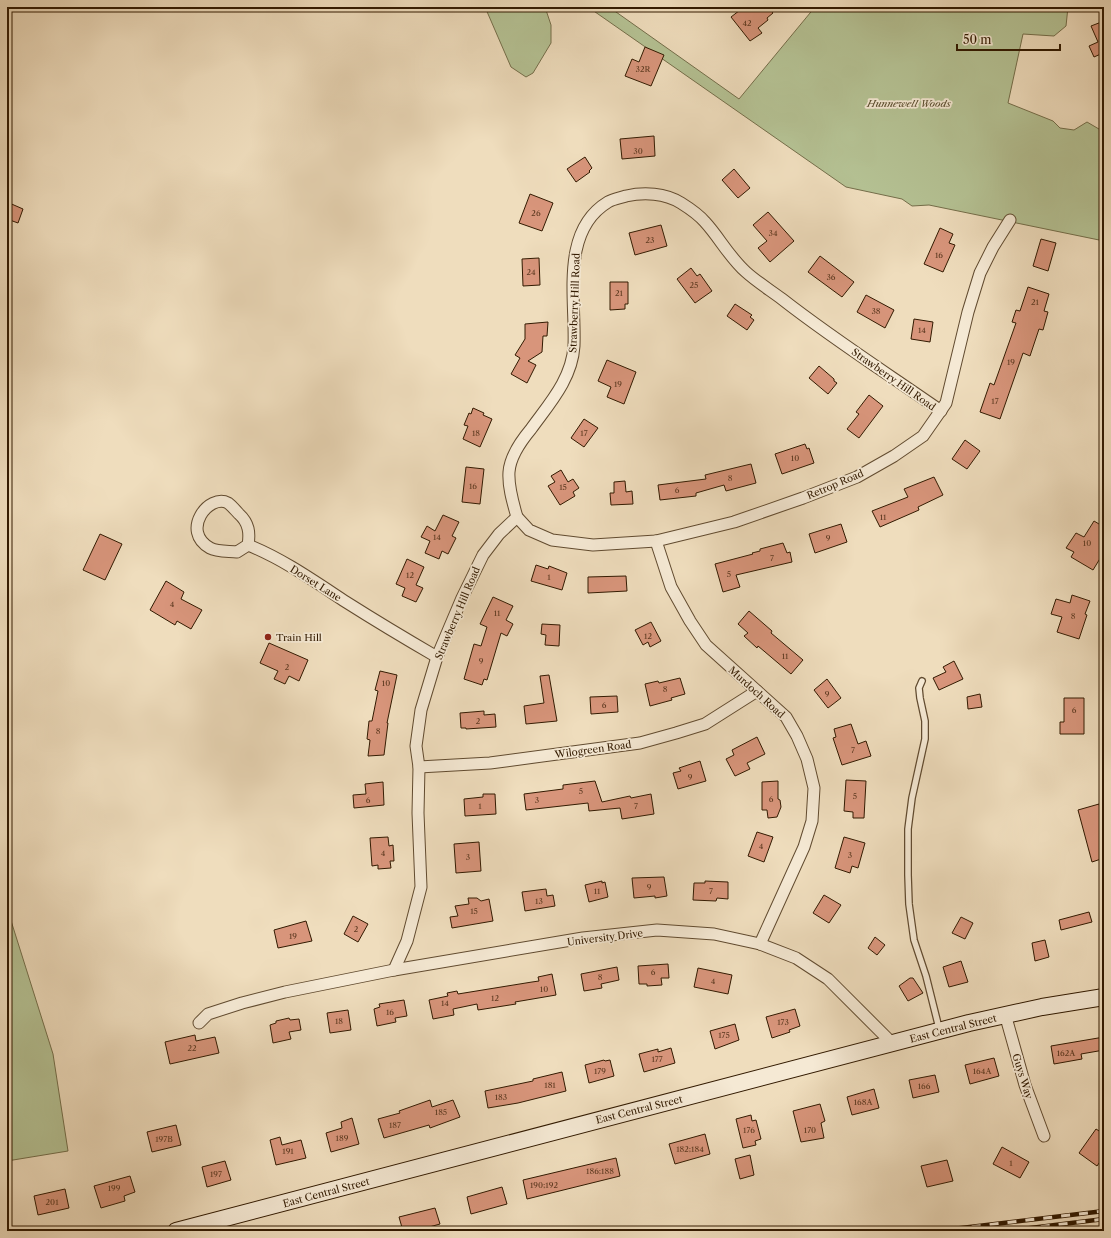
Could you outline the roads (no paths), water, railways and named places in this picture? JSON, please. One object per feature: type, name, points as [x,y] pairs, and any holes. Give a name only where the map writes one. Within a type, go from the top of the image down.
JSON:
[{"type":"main road","name":"East Central Street","points":[[176,1231],[1005,1014],[1104,997]]},
{"type":"street","name":"Strawberry Hill Road","points":[[394,970],[407,941],[422,887],[416,746],[421,710],[437,657],[462,598],[483,555],[499,534],[517,517],[510,491],[508,472],[513,456],[524,438],[560,390],[568,371],[574,348],[573,266],[576,245],[582,229],[593,213],[609,201],[633,194],[660,194],[680,202],[704,221],[744,271],[808,320],[940,411]]},
{"type":"street","name":"Retrop Road","points":[[517,517],[529,530],[552,540],[592,545],[656,541],[734,522],[802,498],[857,477],[894,456],[923,436],[946,403],[968,312],[980,273],[993,247],[1010,220]]},
{"type":"street","points":[[218,502],[228,503],[246,520],[250,534],[248,545],[237,552],[210,549],[200,540],[196,530],[198,519],[204,510],[218,502]]},
{"type":"street","name":"Murdoch Road","points":[[656,541],[671,588],[706,645],[786,717],[797,736],[807,759],[814,788],[812,821],[804,847],[760,944]]},
{"type":"street","name":"Dorset Lane","points":[[248,545],[261,550],[301,573],[437,657]]},
{"type":"street","name":"Wilogreen Road","points":[[418,767],[490,763],[640,743],[705,724],[757,691]]},
{"type":"street","name":"University Drive","points":[[199,1023],[208,1014],[242,1003],[285,992],[394,970],[583,938],[657,930],[714,934],[760,944],[796,958],[828,979],[892,1043]]},
{"type":"street","name":"Guys Way","points":[[1005,1014],[1025,1085],[1044,1136]]},
{"type":"lane","points":[[922,681],[919,688],[925,721],[925,739],[912,798],[908,829],[909,904],[914,940],[926,976],[940,1031]]},
{"type":"railway","points":[[936,1231],[1104,1211]]},
{"type":"railway","points":[[1005,1231],[1104,1219]]},
{"type":"place","name":"Train Hill","points":[[268,637]]},
{"type":"park label","name":"Hunnewell Woods","points":[[909,103]]}]
